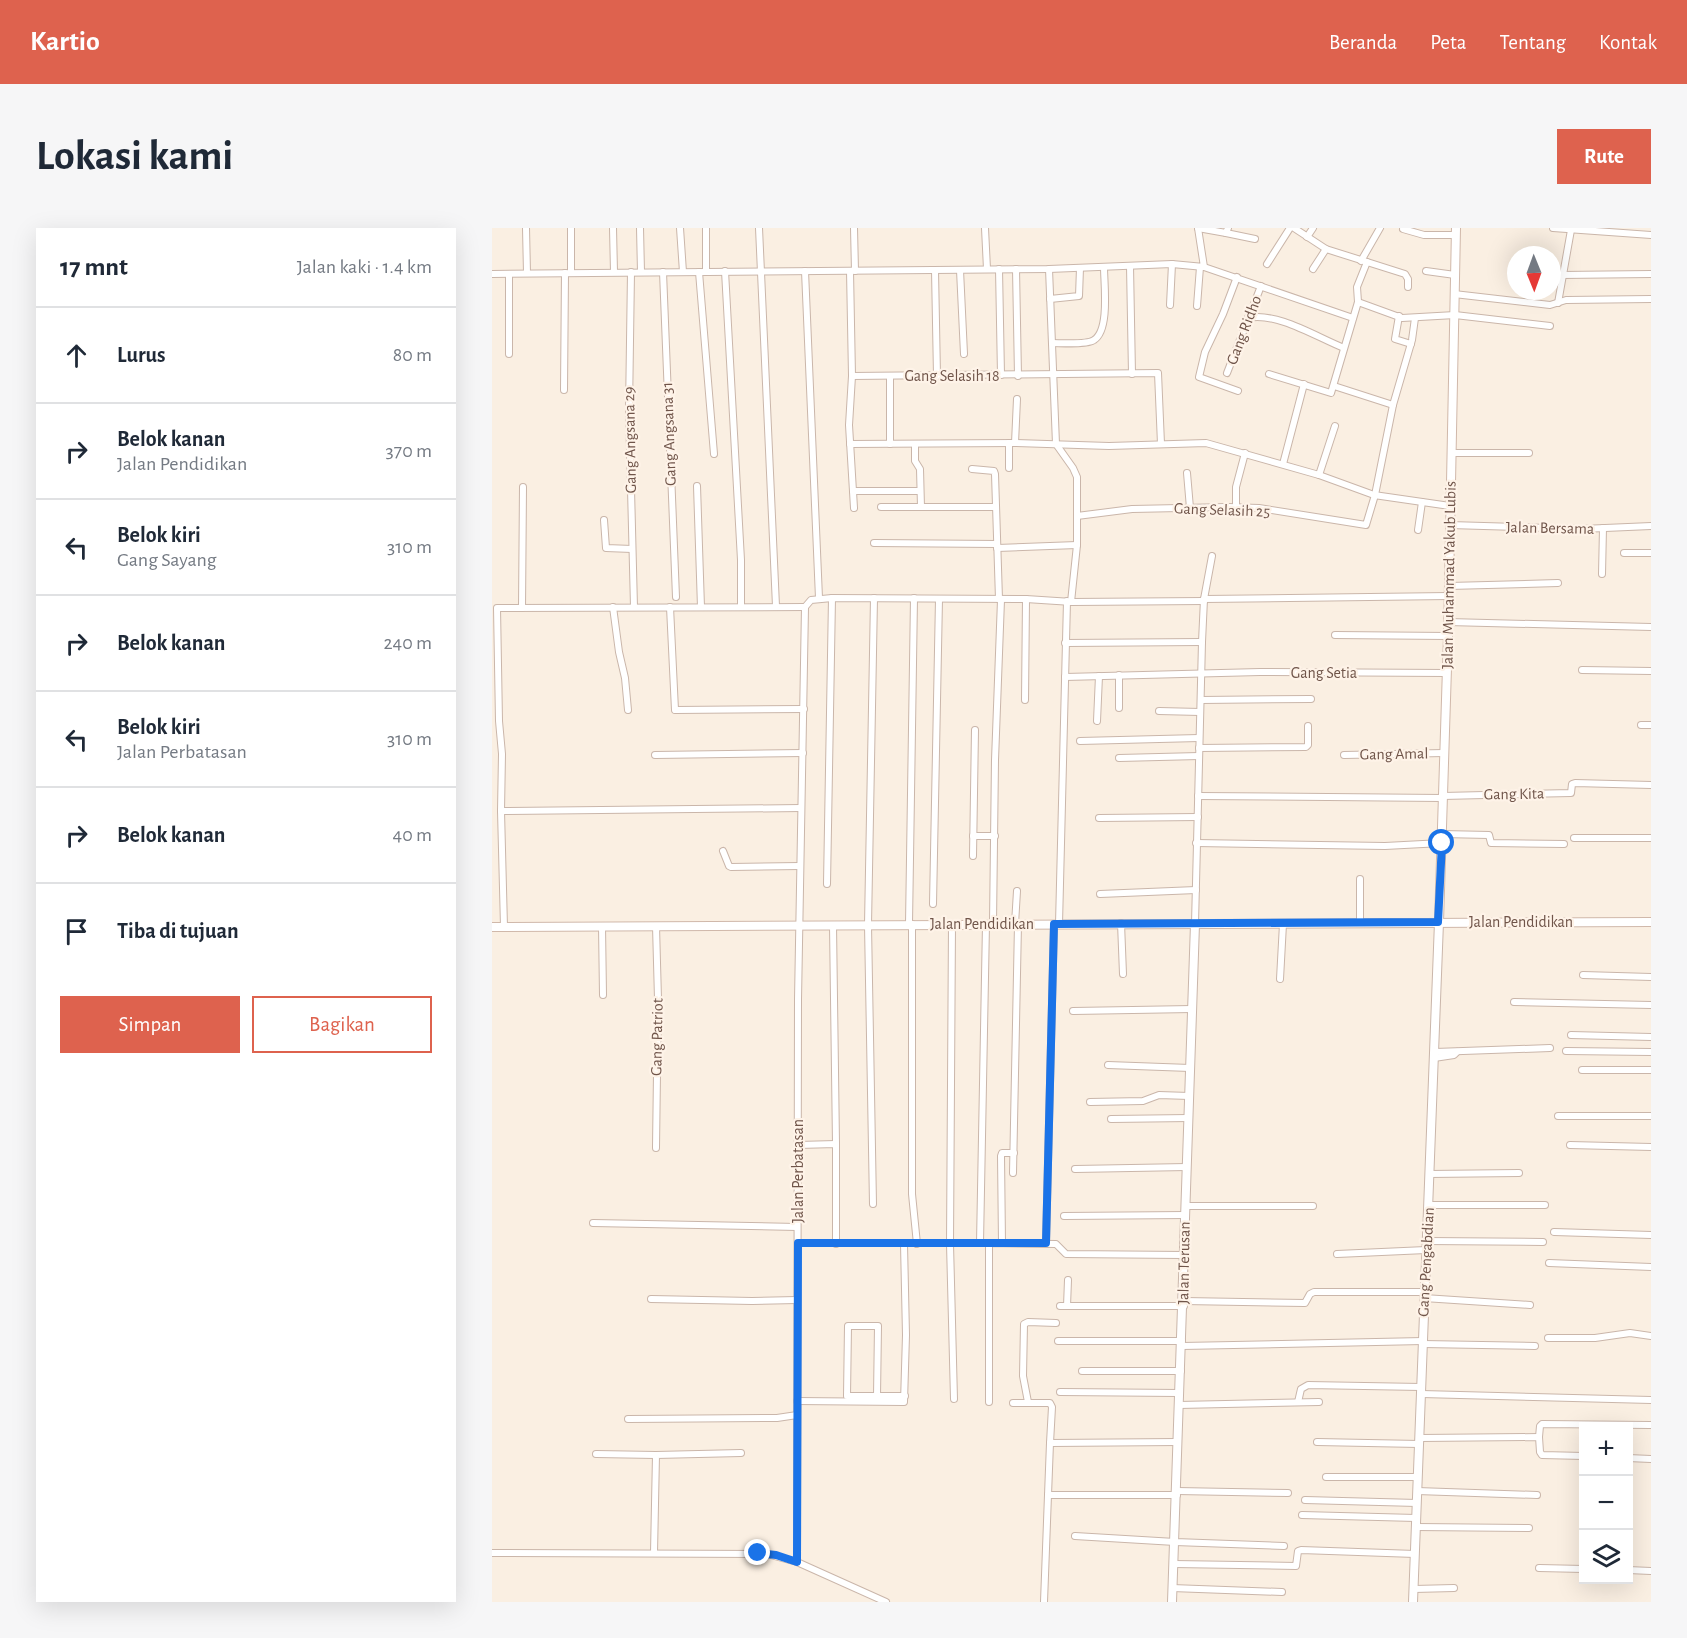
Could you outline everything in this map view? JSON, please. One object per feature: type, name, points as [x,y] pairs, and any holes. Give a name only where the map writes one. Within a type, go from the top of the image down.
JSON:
[{"type":"main road","name":"Jalan Muhammad Yakub Lubis","points":[[1438,922],[1448,636],[1456,232]]},
{"type":"main road","name":"Jalan Pendidikan","points":[[492,927],[1651,922]]},
{"type":"street","points":[[526,228],[527,273]]},
{"type":"street","points":[[564,390],[571,228]]},
{"type":"street","points":[[613,228],[614,273]]},
{"type":"street","points":[[640,228],[641,272]]},
{"type":"street","points":[[680,228],[683,272]]},
{"type":"street","points":[[705,228],[702,272],[714,454]]},
{"type":"street","points":[[759,228],[776,606]]},
{"type":"street","points":[[854,228],[849,425],[854,508]]},
{"type":"street","points":[[985,228],[987,269]]},
{"type":"street","points":[[1197,306],[1202,267],[1198,228],[1227,230],[1255,239]]},
{"type":"street","points":[[1267,264],[1292,228],[1326,249],[1405,274],[1408,287]]},
{"type":"street","points":[[1307,237],[1313,228]]},
{"type":"street","points":[[1269,374],[1332,393],[1358,302],[1357,286],[1364,262],[1380,228]]},
{"type":"street","points":[[1553,228],[1651,235]]},
{"type":"street","points":[[1403,229],[1424,235],[1456,232]]},
{"type":"street","points":[[1571,230],[1561,275],[1651,274]]},
{"type":"street","points":[[1313,269],[1326,249]]},
{"type":"street","points":[[1170,305],[1172,264]]},
{"type":"street","points":[[492,274],[1049,269],[1172,264],[1202,267],[1237,277],[1353,318]]},
{"type":"street","points":[[1130,266],[1132,374]]},
{"type":"street","points":[[1052,343],[1089,342],[1099,336],[1104,322],[1104,267]]},
{"type":"street","points":[[1050,299],[1079,296],[1080,268]]},
{"type":"street","points":[[999,269],[1001,375]]},
{"type":"street","points":[[1016,269],[1018,376]]},
{"type":"street","points":[[1046,1243],[1065,643],[1077,545],[1076,472],[1056,444],[1049,269]]},
{"type":"street","points":[[935,270],[937,376]]},
{"type":"street","points":[[960,270],[964,354]]},
{"type":"street","points":[[805,271],[819,598]]},
{"type":"street","points":[[1426,271],[1455,275]]},
{"type":"street","name":"Gang Angsana 29","points":[[631,272],[628,410],[634,607]]},
{"type":"street","name":"Gang Angsana 31","points":[[663,272],[676,597]]},
{"type":"street","points":[[725,272],[741,560],[741,607]]},
{"type":"street","points":[[509,274],[509,354]]},
{"type":"street","points":[[1237,277],[1205,352],[1199,377],[1238,391]]},
{"type":"street","name":"Gang Ridho","points":[[1227,373],[1261,286]]},
{"type":"street","points":[[1454,294],[1550,305],[1566,300],[1651,299]]},
{"type":"street","points":[[1358,302],[1399,316],[1415,318],[1455,315],[1551,326]]},
{"type":"street","points":[[1248,318],[1258,316],[1281,320],[1344,348]]},
{"type":"street","points":[[1399,316],[1395,339],[1411,344]]},
{"type":"street","points":[[1376,495],[1393,405],[1411,344],[1415,318]]},
{"type":"street","name":"Gang Selasih 18","points":[[852,376],[1053,376],[1158,373],[1161,444]]},
{"type":"street","points":[[890,376],[890,444]]},
{"type":"street","points":[[1283,464],[1304,384]]},
{"type":"street","points":[[1334,386],[1393,405]]},
{"type":"street","points":[[1009,468],[1017,399]]},
{"type":"street","points":[[1319,475],[1335,426]]},
{"type":"street","points":[[850,444],[1012,443],[1109,446],[1206,443],[1319,475],[1376,495],[1450,506]]},
{"type":"street","points":[[915,444],[915,461],[920,467],[921,507]]},
{"type":"street","points":[[1236,507],[1236,487],[1245,453]]},
{"type":"street","points":[[1452,453],[1529,453]]},
{"type":"street","points":[[972,469],[994,471],[996,477],[1000,600],[995,836],[989,924],[980,1243]]},
{"type":"street","points":[[1187,472],[1190,508]]},
{"type":"street","points":[[697,486],[701,607]]},
{"type":"street","points":[[522,608],[523,487]]},
{"type":"street","points":[[853,491],[921,491]]},
{"type":"street","name":"Gang Selasih 25","points":[[1077,516],[1132,509],[1236,507],[1259,508],[1366,525],[1376,495]]},
{"type":"street","points":[[1418,530],[1422,502]]},
{"type":"street","points":[[881,507],[996,507]]},
{"type":"street","points":[[604,520],[606,548],[632,549]]},
{"type":"street","name":"Jalan Bersama","points":[[1450,525],[1603,528],[1651,526]]},
{"type":"street","points":[[1602,574],[1603,528]]},
{"type":"street","points":[[874,543],[1077,545]]},
{"type":"street","points":[[1624,553],[1651,553]]},
{"type":"street","points":[[1195,924],[1202,642],[1204,600],[1212,556]]},
{"type":"street","points":[[1449,586],[1558,583]]},
{"type":"street","points":[[504,927],[502,754],[495,665],[497,608],[805,607],[811,600],[819,598],[1026,599],[1069,602],[1449,596]]},
{"type":"street","points":[[827,884],[832,598]]},
{"type":"street","points":[[873,1204],[867,925],[874,598]]},
{"type":"street","points":[[914,598],[910,924],[912,1194],[917,1244]]},
{"type":"street","points":[[933,904],[939,599]]},
{"type":"street","points":[[1025,700],[1026,599]]},
{"type":"street","points":[[670,607],[675,710],[804,709]]},
{"type":"street","name":"Jalan Perbatasan","points":[[797,1562],[799,925],[805,607]]},
{"type":"street","points":[[613,608],[628,711]]},
{"type":"street","points":[[1448,622],[1651,627]]},
{"type":"street","points":[[1335,634],[1448,636]]},
{"type":"street","points":[[1065,643],[1202,642]]},
{"type":"street","points":[[1582,670],[1651,671]]},
{"type":"street","name":"Gang Setia","points":[[1065,677],[1447,673]]},
{"type":"street","points":[[1119,675],[1119,708]]},
{"type":"street","points":[[1097,721],[1099,676]]},
{"type":"street","points":[[1201,700],[1311,699]]},
{"type":"street","points":[[1159,711],[1200,712]]},
{"type":"street","points":[[1641,725],[1651,725]]},
{"type":"street","points":[[1119,759],[1199,752],[1306,747],[1308,745],[1308,726]]},
{"type":"street","points":[[973,856],[975,730]]},
{"type":"street","points":[[1080,741],[1199,738]]},
{"type":"street","points":[[655,755],[803,753]]},
{"type":"street","name":"Gang Amal","points":[[1344,755],[1444,753]]},
{"type":"street","name":"Gang Kita","points":[[1443,797],[1571,793],[1572,784],[1575,783],[1651,785]]},
{"type":"street","points":[[1198,796],[1443,797]]},
{"type":"street","points":[[501,811],[801,808]]},
{"type":"street","points":[[1099,818],[1197,817]]},
{"type":"street","points":[[1196,843],[1385,846],[1489,835],[1491,843],[1564,844]]},
{"type":"street","points":[[973,836],[995,836]]},
{"type":"street","points":[[1574,838],[1651,838]]},
{"type":"street","points":[[723,851],[731,867],[800,866]]},
{"type":"street","points":[[1360,879],[1360,923]]},
{"type":"street","points":[[1100,894],[1196,890]]},
{"type":"street","points":[[1013,1173],[1017,891]]},
{"type":"street","name":"Gang Pengabdian","points":[[1413,1602],[1426,1246],[1430,1205],[1429,1174],[1438,922]]},
{"type":"street","points":[[1121,923],[1123,974]]},
{"type":"street","points":[[952,924],[950,1244],[954,1399]]},
{"type":"street","name":"Jalan Terusan","points":[[1172,1602],[1184,1303],[1195,924]]},
{"type":"street","points":[[1280,979],[1283,924]]},
{"type":"street","points":[[833,925],[836,1244]]},
{"type":"street","points":[[602,926],[603,995]]},
{"type":"street","name":"Gang Patriot","points":[[656,926],[658,999],[656,1148]]},
{"type":"street","points":[[1584,975],[1651,978]]},
{"type":"street","points":[[1514,1002],[1651,1005]]},
{"type":"street","points":[[1073,1011],[1192,1009]]},
{"type":"street","points":[[1571,1035],[1651,1037]]},
{"type":"street","points":[[1435,1055],[1454,1055],[1458,1051],[1550,1048]]},
{"type":"street","points":[[1566,1051],[1651,1052]]},
{"type":"street","points":[[1108,1065],[1190,1068]]},
{"type":"street","points":[[1582,1070],[1651,1070]]},
{"type":"street","points":[[1090,1102],[1143,1101],[1159,1095],[1189,1096]]},
{"type":"street","points":[[1558,1116],[1651,1116]]},
{"type":"street","points":[[1111,1119],[1189,1119]]},
{"type":"street","points":[[798,1145],[836,1144]]},
{"type":"street","points":[[1570,1145],[1651,1147]]},
{"type":"street","points":[[1002,1243],[1001,1156],[1002,1153],[1014,1153]]},
{"type":"street","points":[[1075,1169],[1187,1167]]},
{"type":"street","points":[[1429,1174],[1519,1173]]},
{"type":"street","points":[[1430,1205],[1545,1205]]},
{"type":"street","points":[[1186,1206],[1313,1206]]},
{"type":"street","points":[[1064,1216],[1185,1215]]},
{"type":"street","points":[[593,1223],[798,1227]]},
{"type":"street","points":[[1554,1232],[1651,1235]]},
{"type":"street","points":[[1337,1254],[1426,1246],[1543,1242]]},
{"type":"street","points":[[798,1243],[1046,1243],[1056,1244],[1066,1254],[1184,1255]]},
{"type":"street","points":[[989,1243],[989,1402]]},
{"type":"street","points":[[797,1401],[898,1404],[904,1402],[904,1244]]},
{"type":"street","points":[[1549,1263],[1651,1267]]},
{"type":"street","points":[[1068,1280],[1064,1306],[1305,1303],[1310,1294],[1314,1292],[1424,1295],[1530,1305]]},
{"type":"street","points":[[651,1299],[798,1300]]},
{"type":"street","points":[[1028,1402],[1023,1376],[1024,1324],[1028,1322],[1056,1323]]},
{"type":"street","points":[[878,1396],[878,1326],[848,1326],[848,1396],[878,1396],[905,1396]]},
{"type":"street","points":[[1548,1338],[1595,1338],[1630,1333],[1651,1336]]},
{"type":"street","points":[[1058,1341],[1423,1343],[1535,1346]]},
{"type":"street","points":[[1082,1371],[1180,1371]]},
{"type":"street","points":[[1298,1402],[1301,1389],[1308,1385],[1651,1401]]},
{"type":"street","points":[[1060,1392],[1179,1393]]},
{"type":"street","points":[[1179,1405],[1319,1402]]},
{"type":"street","points":[[1013,1403],[1050,1403],[1052,1407],[1044,1602]]},
{"type":"street","points":[[628,1419],[777,1418],[797,1415]]},
{"type":"street","points":[[1579,1456],[1542,1455],[1540,1426],[1542,1424],[1651,1425]]},
{"type":"street","points":[[1317,1442],[1539,1437]]},
{"type":"street","points":[[1050,1443],[1178,1442]]},
{"type":"street","points":[[596,1454],[741,1453]]},
{"type":"street","points":[[654,1553],[657,1455]]},
{"type":"street","points":[[1633,1458],[1651,1459]]},
{"type":"street","points":[[1326,1477],[1418,1477]]},
{"type":"street","points":[[1417,1491],[1537,1494]]},
{"type":"street","points":[[1048,1495],[1288,1493]]},
{"type":"street","points":[[1305,1500],[1417,1503]]},
{"type":"street","points":[[1302,1515],[1529,1528]]},
{"type":"street","points":[[1075,1536],[1284,1546]]},
{"type":"street","points":[[1174,1564],[1296,1566],[1298,1551],[1301,1550],[1415,1554]]},
{"type":"street","points":[[492,1553],[767,1554],[797,1562],[886,1602]]},
{"type":"street","points":[[1539,1568],[1579,1569]]},
{"type":"street","points":[[1633,1570],[1651,1571]]},
{"type":"street","points":[[1172,1588],[1282,1592]]},
{"type":"street","points":[[1414,1589],[1454,1588]]},
{"type":"route","points":[[758,1553],[776,1555],[797,1562],[798,1243],[1046,1243],[1054,924],[1438,922],[1442,843]]}]
